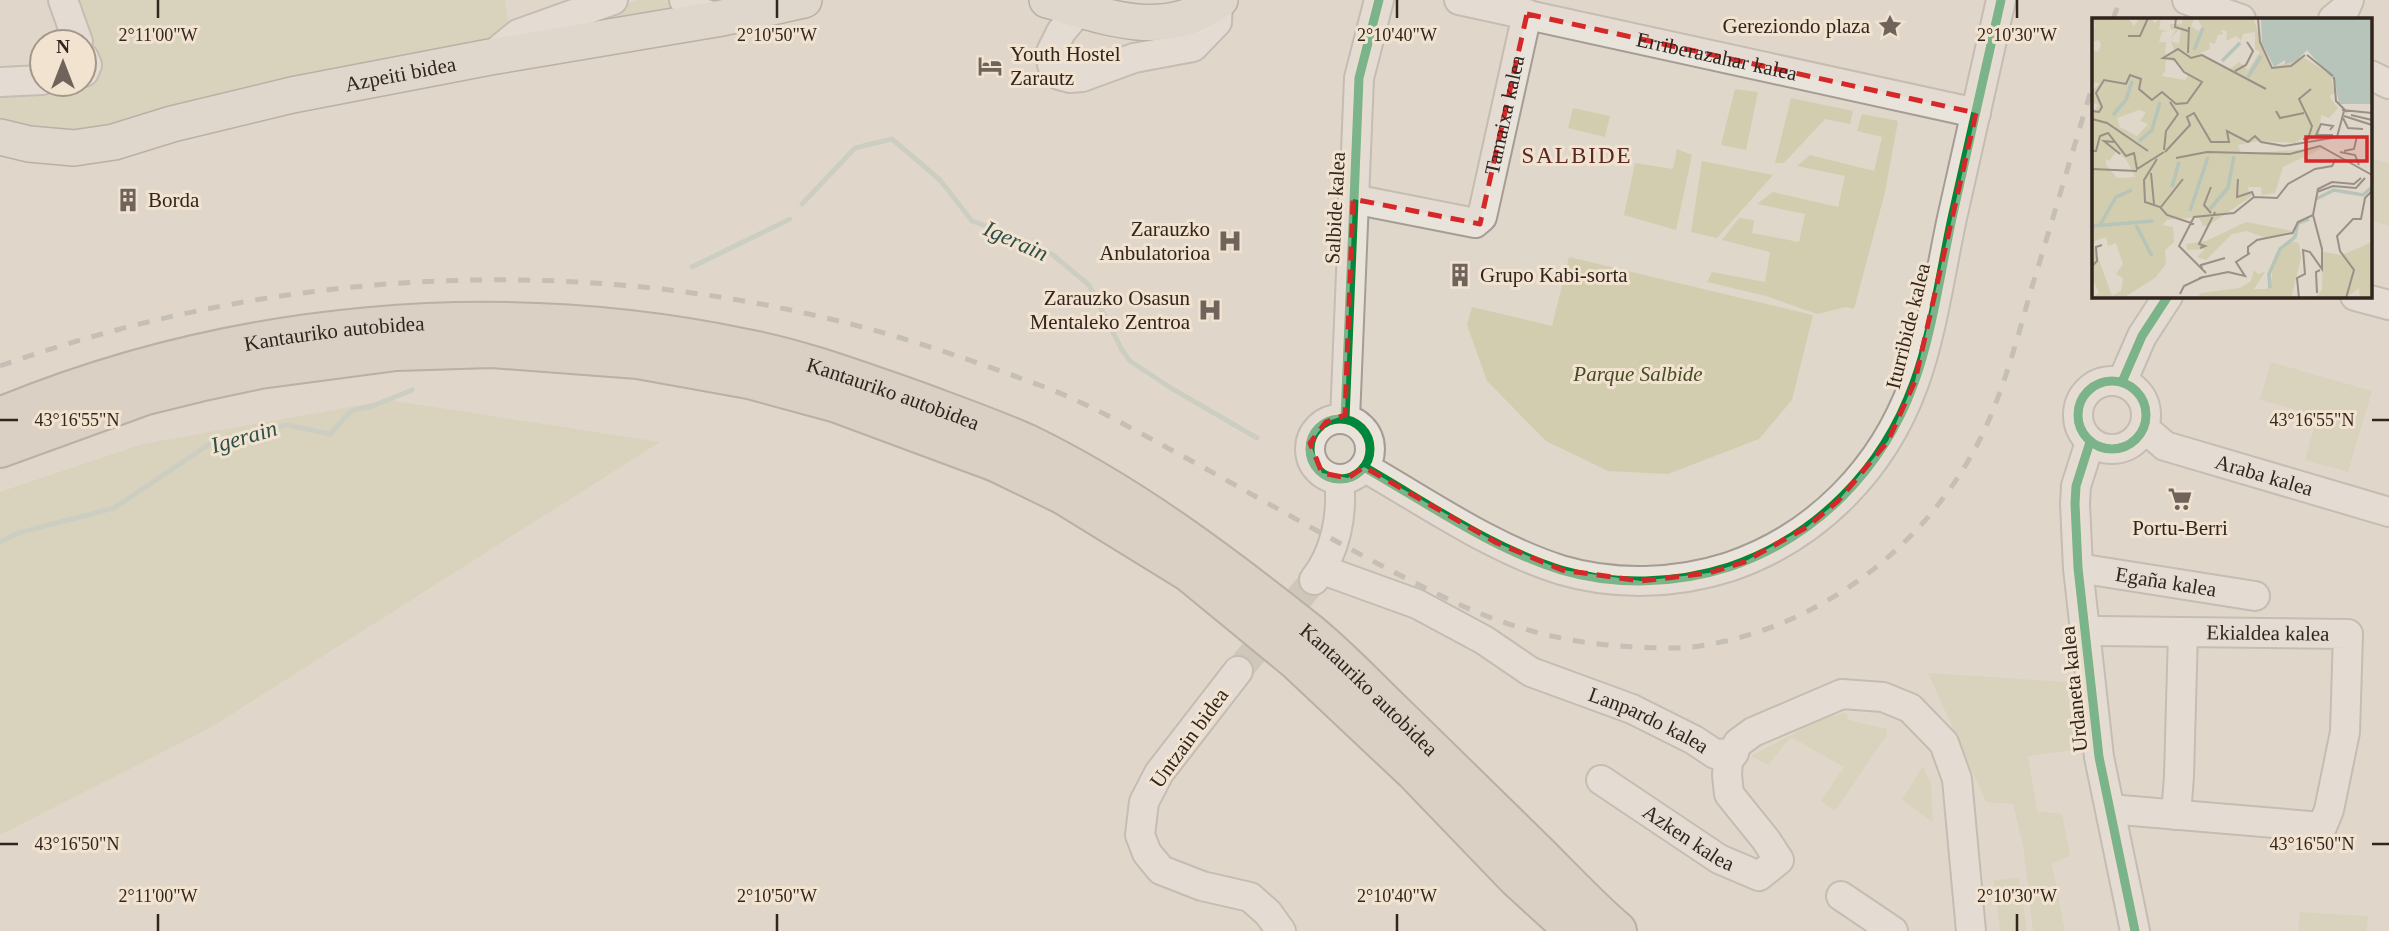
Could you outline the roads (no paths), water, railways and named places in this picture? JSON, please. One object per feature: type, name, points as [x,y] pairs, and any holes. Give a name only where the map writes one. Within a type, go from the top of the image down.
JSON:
[{"type":"highway","name":"Kantauriko autobidea","points":[[0,417],[141,367],[316,332],[393,324],[493,321],[636,331],[749,349],[844,375],[1025,443],[1131,502],[1208,556],[1311,635],[1617,931]]},
{"type":"highway","name":"Kantauriko autobidea","points":[[0,448],[146,396],[199,382],[260,369],[396,351],[492,348],[638,359],[749,379],[837,403],[996,462],[1064,495],[1189,572],[1296,660],[1415,772],[1517,878],[1575,931]]},
{"type":"main road","name":"Azpeiti bidea","points":[[0,137],[29,144],[74,148],[114,142],[172,124],[292,95],[490,57],[722,18],[760,5],[804,0]]},
{"type":"main road","points":[[1047,0],[1131,23],[1159,23],[1189,18],[1219,1]]},
{"type":"street","points":[[62,0],[73,28]]},
{"type":"street","points":[[490,57],[518,34],[612,0]]},
{"type":"street","points":[[684,0],[704,15],[722,18]]},
{"type":"street","name":"Salbide kalea","points":[[1345,419],[1359,78],[1379,0]]},
{"type":"street","name":"Erriberazahar kalea","points":[[1458,0],[1976,113]]},
{"type":"street","name":"Iturribide kalea","points":[[1351,473],[1525,556],[1562,570],[1603,579],[1679,579],[1709,573],[1744,562],[1807,527],[1838,501],[1868,470],[1888,441],[1915,381],[2001,0]]},
{"type":"street","points":[[2187,0],[2238,18]]},
{"type":"street","points":[[1080,9],[1061,32],[1051,52],[1052,65],[1059,75],[1070,78],[1082,77],[1134,58],[1193,47],[1217,22],[1219,1]]},
{"type":"street","name":"Tamaixa kalea","points":[[1353,199],[1475,223],[1482,217],[1527,15]]},
{"type":"street","points":[[2372,76],[2389,84]]},
{"type":"street","points":[[0,82],[28,81]]},
{"type":"street","points":[[2122,382],[2142,336],[2167,298]]},
{"type":"street","points":[[2363,298],[2389,305]]},
{"type":"street","points":[[2122,382],[2132,387],[2145,405],[2147,417],[2144,428],[2131,445],[2121,449],[2099,448],[2082,434],[2077,412],[2080,401],[2094,385],[2122,382]]},
{"type":"street","points":[[1345,419],[1358,424],[1369,440],[1370,451],[1351,473],[1322,473],[1314,464],[1310,443],[1318,428],[1326,422],[1345,419]]},
{"type":"street","name":"Araba kalea","points":[[2144,428],[2165,446],[2389,513]]},
{"type":"street","name":"Urdaneta kalea","points":[[2090,442],[2076,486],[2074,505],[2078,568],[2099,757],[2135,931]]},
{"type":"street","name":"Lanpardo kalea","points":[[1351,473],[1340,516],[1319,575],[1417,604],[1484,640],[1531,672],[1632,709],[1694,740],[1715,754],[1734,753],[1738,743],[1753,732],[1842,694],[1883,697],[1910,708],[1944,743],[1957,779],[1971,931]]},
{"type":"street","name":"Egaña kalea","points":[[2078,568],[2255,596]]},
{"type":"street","name":"Ekialdea kalea","points":[[2098,631],[2348,634],[2345,732],[2329,810],[2322,827],[2121,810]]},
{"type":"street","name":"Ekialdea kalea","points":[[2176,815],[2183,632]]},
{"type":"street","name":"Untzain bidea","points":[[1238,671],[1158,773],[1144,802],[1140,835],[1147,853],[1161,870],[1202,886],[1250,897],[1268,913],[1281,931]]},
{"type":"street","name":"Azken kalea","points":[[1601,780],[1718,859],[1759,876],[1779,860],[1729,794],[1728,762],[1734,753]]},
{"type":"street","points":[[1841,896],[1893,931]]},
{"type":"waterway","name":"Igerain","points":[[802,204],[855,148],[892,139],[940,180],[972,221],[1009,234],[1053,255],[1089,285],[1130,361],[1257,438]]},
{"type":"waterway","name":"Igerain","points":[[692,267],[790,219]]},
{"type":"waterway","name":"Igerain","points":[[0,542],[18,533],[114,508],[208,445],[287,425],[330,434],[351,411],[375,405],[412,390]]},
{"type":"tunnel","points":[[1238,671],[1314,580]]},
{"type":"railway","points":[[2113,18],[2120,0]]},
{"type":"railway","points":[[0,366],[100,335],[201,310],[304,293],[408,283],[512,280],[616,285],[719,297],[822,317],[877,331],[1055,391],[1118,421],[1381,565],[1476,612],[1520,628],[1588,643],[1652,648],[1700,646],[1743,637],[1785,622],[1825,602],[1862,578],[1896,550],[1927,518],[1954,483],[1977,445],[2001,389],[2092,87]]},
{"type":"place","name":"Gereziondo plaza","points":[[1890,26]]},
{"type":"place","name":"Youth Hostel Zarautz","points":[[990,66]]},
{"type":"place","name":"Borda","points":[[128,200]]},
{"type":"place","name":"Zarauzko Anbulatorioa","points":[[1230,241]]},
{"type":"place","name":"Grupo Kabi-sorta","points":[[1460,275]]},
{"type":"place","name":"Zarauzko Osasun Mentaleko Zentroa","points":[[1210,310]]},
{"type":"place","name":"Portu-Berri","points":[[2180,499]]},
{"type":"district","name":"SALBIDE","points":[[1577,155]]},
{"type":"park label","name":"Parque Salbide","points":[[1638,374]]}]
